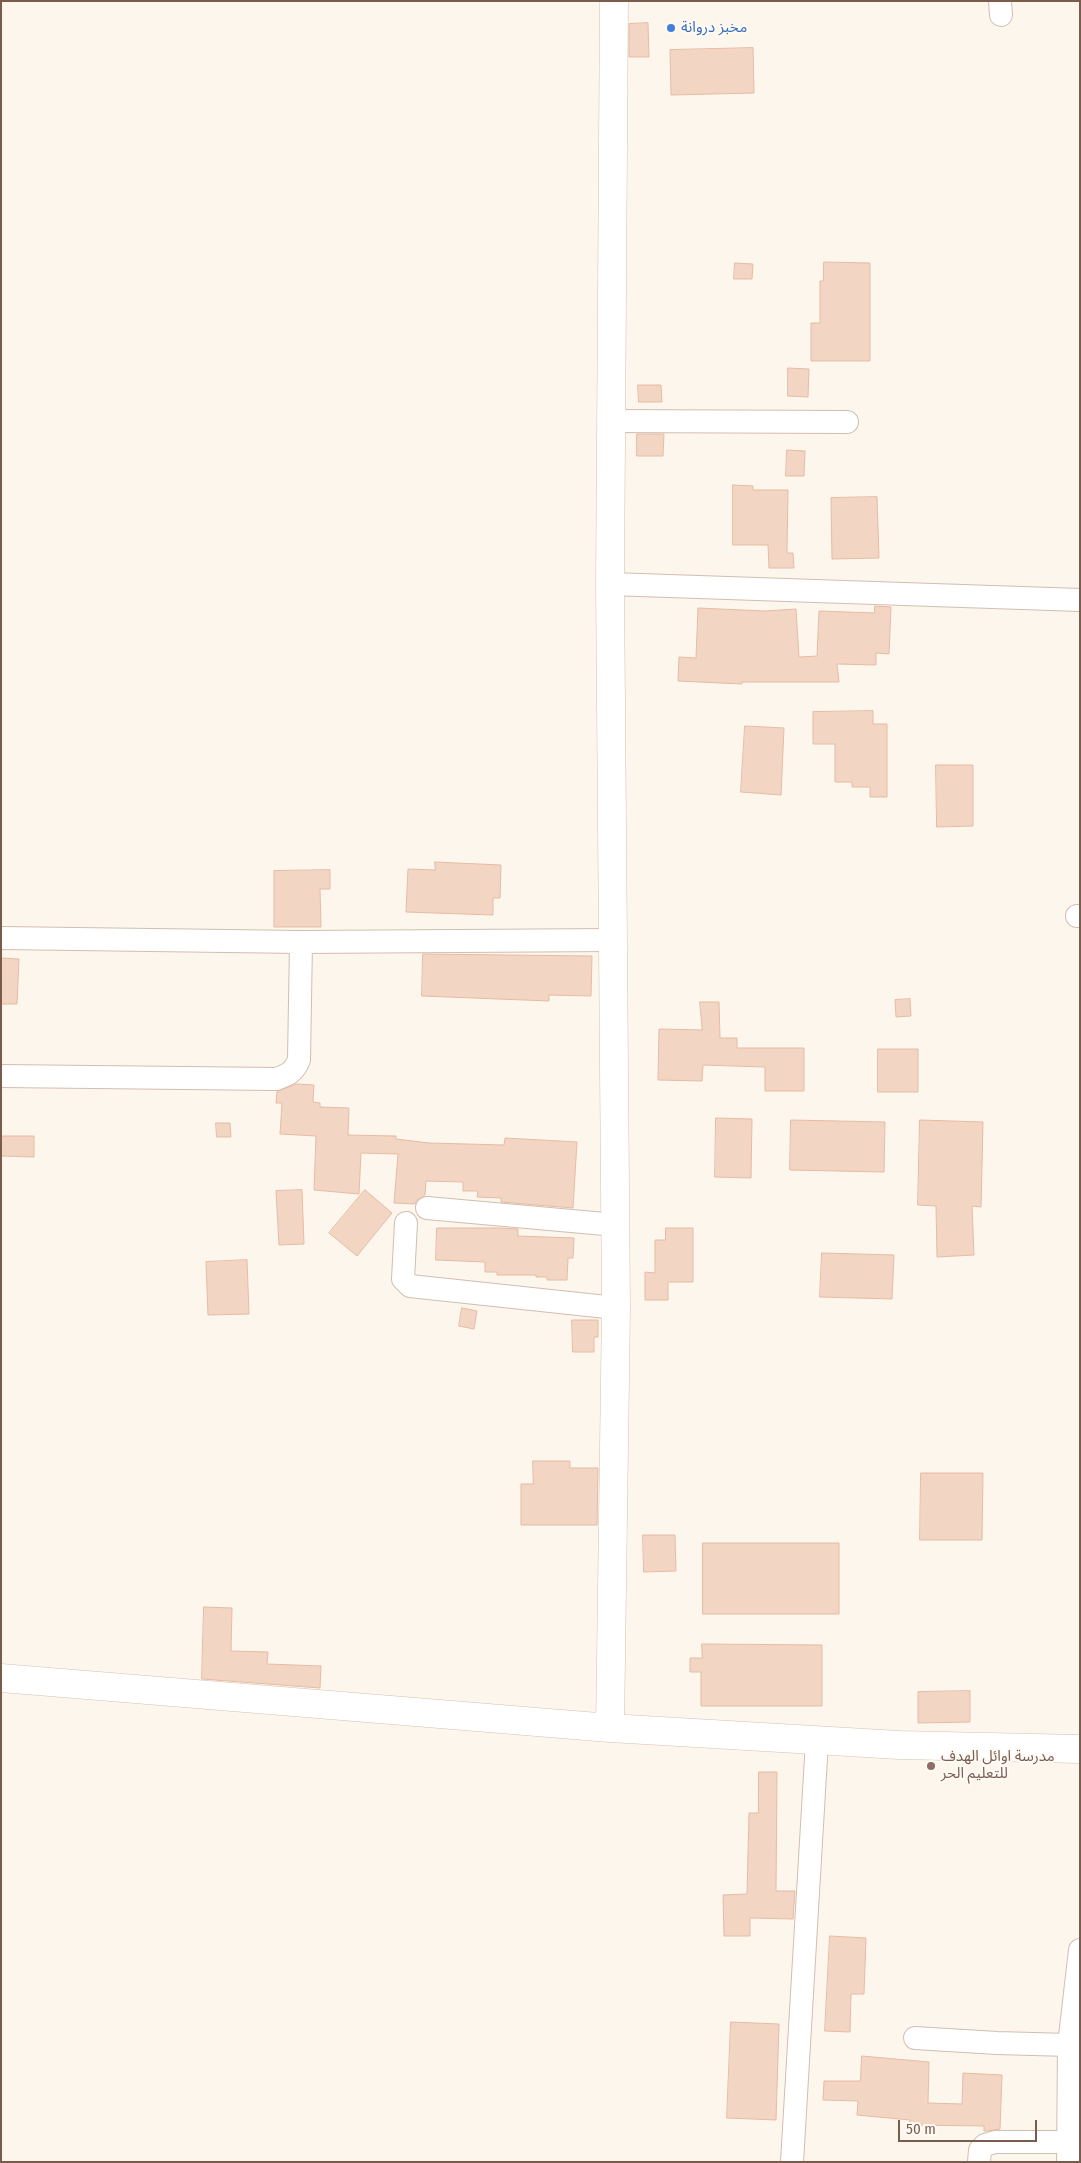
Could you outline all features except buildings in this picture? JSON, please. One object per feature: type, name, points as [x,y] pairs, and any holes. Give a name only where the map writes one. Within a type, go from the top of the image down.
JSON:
[{"type":"street","points":[[610,1728],[616,1308],[610,584],[614,1]]},
{"type":"street","points":[[611,421],[847,422]]},
{"type":"street","points":[[610,584],[1080,600]]},
{"type":"street","points":[[1,938],[301,942],[614,940]]},
{"type":"street","points":[[1,1076],[276,1079],[286,1075],[294,1070],[300,1060],[301,942]]},
{"type":"street","points":[[427,1208],[616,1225]]},
{"type":"street","points":[[406,1223],[403,1279],[405,1284],[616,1308]]},
{"type":"street","points":[[1,1678],[610,1728],[818,1741],[1080,1749]]},
{"type":"street","points":[[792,2162],[818,1741]]},
{"type":"street","points":[[980,2162],[980,2150],[985,2145],[995,2142],[1068,2152],[1069,2045],[1080,1950]]},
{"type":"street","points":[[915,2038],[997,2044],[1069,2045]]},
{"type":"place","name":"مخبز دروانة","points":[[671,28]]},
{"type":"place","name":"مدرسة اوائل الهدف للتعليم الحر","points":[[931,1766]]}]
